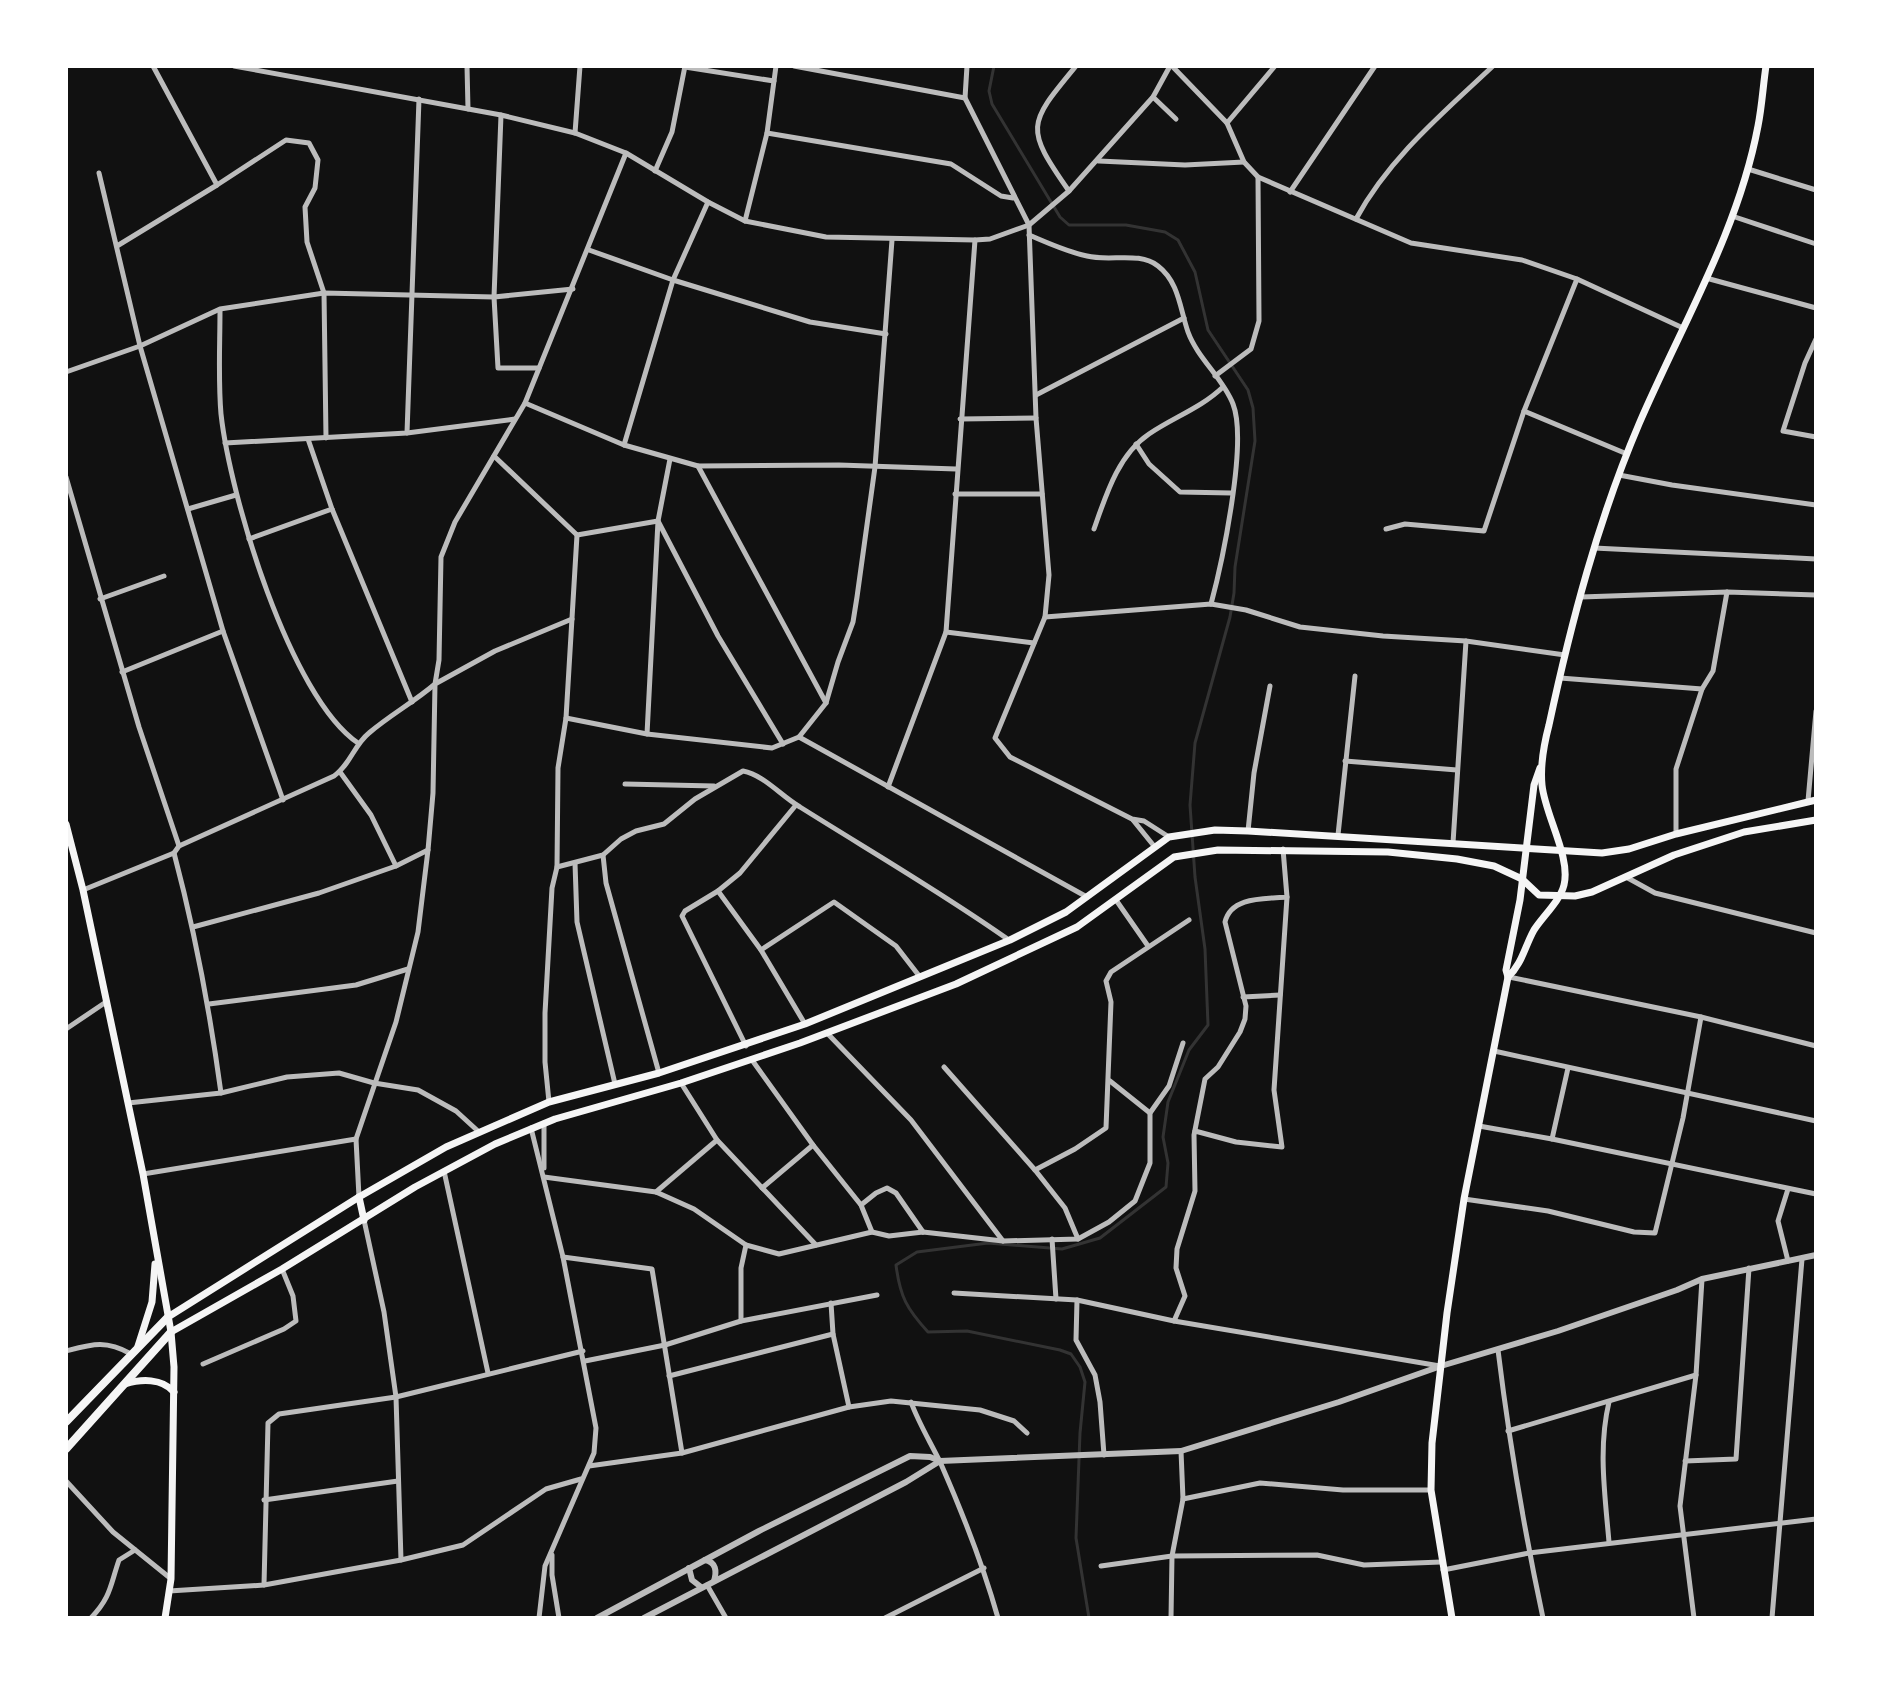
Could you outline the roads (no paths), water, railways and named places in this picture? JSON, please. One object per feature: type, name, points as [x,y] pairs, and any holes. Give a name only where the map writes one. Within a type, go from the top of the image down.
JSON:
[{"type":"main road","points":[[1452,1618],[1431,1490],[1432,1443],[1464,1199],[1508,977],[1507,962],[1534,785],[1593,548],[1627,454],[1732,216],[1758,126],[1766,66]]},
{"type":"main road","points":[[1508,977],[1564,885],[1560,851],[1545,800],[1542,762]]},
{"type":"main road","points":[[66,1422],[168,1317],[413,1165],[549,1102],[746,1046],[1010,940],[1046,924],[1154,846],[1173,836],[1215,830],[1248,831],[1602,853],[1629,849],[1676,834],[1812,801]]},
{"type":"main road","points":[[66,1449],[171,1332],[282,1269],[444,1170],[531,1127],[681,1083],[827,1033],[956,984],[1077,927],[1166,861],[1218,850],[1388,852],[1494,866],[1522,879],[1539,895],[1559,897],[1592,892],[1674,855],[1744,832],[1816,820]]},
{"type":"main road","points":[[66,828],[83,890],[143,1174],[171,1332],[174,1392],[171,1579],[165,1618]]},
{"type":"main road","points":[[549,1102],[557,1113],[555,1119]]},
{"type":"main road","points":[[526,1111],[531,1127]]},
{"type":"main road","points":[[359,1197],[364,1220]]},
{"type":"main road","points":[[134,1350],[152,1302],[156,1250]]},
{"type":"main road","points":[[125,1384],[134,1381],[161,1382],[174,1392]]},
{"type":"street","points":[[153,66],[217,185]]},
{"type":"street","points":[[234,66],[501,115],[575,133],[626,153],[745,221],[826,237],[892,240],[990,239],[1029,225],[1069,191],[1098,160],[1153,97],[1171,66],[1227,123],[1244,162],[1258,177],[1411,243],[1522,260],[1577,279],[1683,328]]},
{"type":"street","points":[[467,66],[468,109]]},
{"type":"street","points":[[575,133],[580,66]]},
{"type":"street","points":[[655,171],[672,132],[685,66],[774,81]]},
{"type":"street","points":[[745,221],[767,133],[776,66]]},
{"type":"street","points":[[794,66],[965,98]]},
{"type":"street","points":[[967,66],[965,98],[1029,225],[1036,418],[1049,575],[1045,617],[995,738],[1010,757],[1132,819],[1144,821],[1173,836]]},
{"type":"street","points":[[1069,191],[1049,162],[1039,140],[1037,122],[1042,107],[1076,66]]},
{"type":"street","points":[[1227,123],[1275,66]]},
{"type":"street","points":[[1290,192],[1375,66]]},
{"type":"street","points":[[1356,219],[1372,191],[1401,156],[1493,66]]},
{"type":"street","points":[[1153,97],[1176,119]]},
{"type":"street","points":[[407,433],[419,99]]},
{"type":"street","points":[[501,115],[494,297],[498,368],[539,368]]},
{"type":"street","points":[[767,133],[951,164],[1001,196],[1014,198]]},
{"type":"street","points":[[117,246],[286,140],[309,143],[318,160],[315,188],[305,207],[307,242],[324,293],[326,438]]},
{"type":"street","points":[[359,1197],[356,1139],[396,1022],[418,932],[433,793],[441,557],[455,522],[525,403],[626,153]]},
{"type":"street","points":[[1098,160],[1185,165],[1244,162]]},
{"type":"street","points":[[1747,169],[1816,190]]},
{"type":"street","points":[[99,173],[140,346],[223,631],[283,800]]},
{"type":"street","points":[[1215,376],[1251,349],[1259,321],[1258,177]]},
{"type":"street","points":[[624,445],[673,280],[708,202]]},
{"type":"street","points":[[1732,216],[1816,244]]},
{"type":"street","points":[[1029,235],[1087,257],[1149,261],[1171,281],[1182,303],[1188,333],[1223,387],[1237,416],[1237,455],[1220,571],[1211,604]]},
{"type":"street","points":[[566,718],[647,734],[772,748],[799,737],[826,703],[853,622],[875,467],[892,240]]},
{"type":"street","points":[[888,787],[946,632],[975,240]]},
{"type":"street","points":[[589,250],[673,280],[810,322],[886,334]]},
{"type":"street","points":[[1706,278],[1816,308]]},
{"type":"street","points":[[1386,529],[1405,524],[1484,531],[1524,411],[1577,279]]},
{"type":"street","points":[[66,372],[140,346],[220,309],[324,293],[494,297],[573,289]]},
{"type":"street","points":[[220,309],[221,412],[236,495],[249,539],[289,644],[317,696],[344,734],[358,743]]},
{"type":"street","points":[[1036,395],[1185,318]]},
{"type":"street","points":[[1816,339],[1783,431],[1816,437]]},
{"type":"street","points":[[1094,529],[1116,473],[1136,444],[1151,432],[1202,405],[1223,387]]},
{"type":"street","points":[[525,403],[624,445],[698,466],[956,469]]},
{"type":"street","points":[[1524,411],[1627,454]]},
{"type":"street","points":[[960,419],[1036,418]]},
{"type":"street","points":[[225,443],[407,433],[516,419]]},
{"type":"street","points":[[308,439],[332,509],[412,702]]},
{"type":"street","points":[[1136,444],[1149,464],[1180,492],[1231,493]]},
{"type":"street","points":[[494,456],[577,535],[566,718],[558,768],[557,867],[552,888],[545,1013],[549,1102]]},
{"type":"street","points":[[647,734],[658,521],[670,459]]},
{"type":"street","points":[[698,466],[826,703]]},
{"type":"street","points":[[1619,475],[1816,505]]},
{"type":"street","points":[[66,477],[122,672],[179,846]]},
{"type":"street","points":[[955,494],[1042,494]]},
{"type":"street","points":[[188,509],[236,495]]},
{"type":"street","points":[[249,539],[332,509]]},
{"type":"street","points":[[577,535],[658,521]]},
{"type":"street","points":[[658,521],[718,636],[783,744]]},
{"type":"street","points":[[1593,548],[1816,559]]},
{"type":"street","points":[[100,599],[164,576]]},
{"type":"street","points":[[1581,597],[1727,592],[1816,595]]},
{"type":"street","points":[[1676,834],[1676,769],[1702,689],[1713,671],[1727,592]]},
{"type":"street","points":[[1045,617],[1211,604],[1246,610],[1300,627],[1466,641],[1566,655]]},
{"type":"street","points":[[83,890],[174,853],[179,846],[340,772],[358,743],[435,684],[495,651],[572,619]]},
{"type":"street","points":[[122,672],[223,631]]},
{"type":"street","points":[[946,632],[1034,643]]},
{"type":"street","points":[[1453,843],[1466,641]]},
{"type":"street","points":[[1338,835],[1355,676]]},
{"type":"street","points":[[1560,678],[1702,689]]},
{"type":"street","points":[[1248,831],[1254,773],[1270,686]]},
{"type":"street","points":[[1812,801],[1816,711]]},
{"type":"street","points":[[799,737],[1087,897]]},
{"type":"street","points":[[1345,761],[1457,770]]},
{"type":"street","points":[[557,867],[603,855],[628,835],[664,824],[715,786],[743,771],[753,773],[796,805],[950,898],[1010,940]]},
{"type":"street","points":[[340,772],[371,815],[396,866]]},
{"type":"street","points":[[625,784],[715,786]]},
{"type":"street","points":[[746,1046],[682,916],[740,873],[796,805]]},
{"type":"street","points":[[1132,819],[1154,846]]},
{"type":"street","points":[[1195,1131],[1236,1142],[1282,1147],[1274,1090],[1287,897],[1283,849]]},
{"type":"street","points":[[193,927],[319,893],[396,866],[428,850]]},
{"type":"street","points":[[174,853],[209,1004],[221,1093]]},
{"type":"street","points":[[603,855],[606,883],[659,1073]]},
{"type":"street","points":[[575,863],[577,922],[615,1085]]},
{"type":"street","points":[[1625,877],[1655,893],[1816,933]]},
{"type":"street","points":[[718,891],[761,950],[805,1024]]},
{"type":"street","points":[[1174,1321],[1185,1296],[1176,1268],[1177,1249],[1195,1191],[1195,1131],[1205,1079],[1218,1067],[1245,1019],[1243,997],[1225,922],[1227,914],[1243,902],[1287,897]]},
{"type":"street","points":[[1116,900],[1148,946]]},
{"type":"street","points":[[761,950],[834,902],[896,946],[920,978]]},
{"type":"street","points":[[1035,1170],[1106,1128],[1111,1002],[1106,981],[1111,972],[1189,920]]},
{"type":"street","points":[[209,1004],[356,985],[408,969]]},
{"type":"street","points":[[1508,977],[1701,1017],[1816,1046]]},
{"type":"street","points":[[1243,997],[1280,995]]},
{"type":"street","points":[[66,1029],[106,1002]]},
{"type":"street","points":[[1464,1199],[1548,1211],[1634,1232],[1655,1233],[1701,1017]]},
{"type":"street","points":[[827,1033],[911,1120],[1003,1241]]},
{"type":"street","points":[[544,1177],[656,1192],[694,1209],[746,1245],[779,1254],[872,1232],[889,1236],[923,1232],[1052,1243],[1078,1239],[1109,1222],[1135,1201],[1150,1163],[1150,1113],[1169,1086],[1183,1043]]},
{"type":"street","points":[[1494,1051],[1816,1121]]},
{"type":"street","points":[[751,1058],[813,1145],[861,1205],[872,1232]]},
{"type":"street","points":[[944,1067],[1065,1208],[1078,1239]]},
{"type":"street","points":[[1552,1139],[1568,1068]]},
{"type":"street","points":[[128,1103],[221,1093],[287,1077],[339,1073],[374,1083],[418,1090],[456,1111],[479,1132]]},
{"type":"street","points":[[1109,1081],[1150,1113]]},
{"type":"street","points":[[681,1083],[717,1140],[816,1245]]},
{"type":"street","points":[[544,1123],[544,1177]]},
{"type":"street","points":[[1479,1126],[1816,1194]]},
{"type":"street","points":[[531,1127],[563,1257],[596,1428],[594,1453],[545,1566],[539,1618]]},
{"type":"street","points":[[143,1174],[356,1139]]},
{"type":"street","points":[[656,1192],[717,1140]]},
{"type":"street","points":[[762,1188],[813,1145]]},
{"type":"street","points":[[444,1170],[488,1373]]},
{"type":"street","points":[[861,1205],[881,1189],[887,1188],[896,1193],[923,1232]]},
{"type":"street","points":[[1788,1189],[1778,1221],[1788,1262]]},
{"type":"street","points":[[364,1220],[384,1312],[396,1397],[401,1560]]},
{"type":"street","points":[[1052,1243],[1056,1299]]},
{"type":"street","points":[[741,1321],[741,1268],[746,1245]]},
{"type":"street","points":[[597,1618],[689,1568],[902,1460],[918,1455],[940,1461],[1181,1451],[1498,1350],[1702,1279],[1816,1255]]},
{"type":"street","points":[[563,1257],[652,1269],[682,1453]]},
{"type":"street","points":[[1772,1618],[1802,1259]]},
{"type":"street","points":[[1685,1461],[1736,1459],[1749,1268]]},
{"type":"street","points":[[203,1364],[296,1321],[293,1296],[282,1269]]},
{"type":"street","points":[[1694,1618],[1680,1506],[1696,1375],[1702,1279]]},
{"type":"street","points":[[954,1293],[1077,1300],[1174,1321],[1441,1366]]},
{"type":"street","points":[[585,1361],[665,1345],[741,1321],[877,1295]]},
{"type":"street","points":[[1077,1300],[1076,1340],[1095,1375],[1104,1455]]},
{"type":"street","points":[[831,1303],[833,1334],[849,1407]]},
{"type":"street","points":[[669,1376],[833,1334]]},
{"type":"street","points":[[66,1351],[109,1344],[134,1350]]},
{"type":"street","points":[[1498,1350],[1508,1431],[1543,1618]]},
{"type":"street","points":[[264,1585],[268,1423],[279,1414],[396,1397],[583,1351]]},
{"type":"street","points":[[1508,1431],[1696,1375]]},
{"type":"street","points":[[588,1466],[682,1453],[849,1407],[891,1401],[980,1410],[1014,1421],[1027,1433]]},
{"type":"street","points":[[1609,1542],[1603,1479],[1603,1429],[1610,1401]]},
{"type":"street","points":[[911,1402],[940,1461],[984,1568],[998,1618]]},
{"type":"street","points":[[1171,1618],[1172,1556],[1183,1499],[1181,1451]]},
{"type":"street","points":[[644,1618],[906,1482],[940,1461]]},
{"type":"street","points":[[169,1591],[264,1585],[401,1560],[463,1545],[546,1489],[581,1479]]},
{"type":"street","points":[[66,1481],[113,1532],[171,1579]]},
{"type":"street","points":[[264,1500],[398,1481]]},
{"type":"street","points":[[1183,1499],[1260,1483],[1343,1490],[1431,1490]]},
{"type":"street","points":[[1101,1566],[1172,1556],[1317,1555],[1364,1565],[1442,1566],[1609,1542],[1816,1519]]},
{"type":"street","points":[[91,1618],[105,1604],[119,1560],[135,1550]]},
{"type":"street","points":[[552,1554],[559,1618]]},
{"type":"street","points":[[705,1560],[713,1563],[716,1569],[708,1584]]},
{"type":"street","points":[[689,1568],[692,1580],[708,1584],[726,1618]]},
{"type":"street","points":[[885,1618],[984,1568]]},
{"type":"street","points":[[899,1611],[903,1618]]},
{"type":"waterway","points":[[994,66],[989,91],[992,104],[1060,217],[1069,225],[1126,225],[1165,232],[1178,240],[1195,272],[1208,330],[1248,390],[1253,408],[1255,441],[1235,567],[1234,593],[1195,743],[1190,805],[1195,877],[1205,949],[1208,1025],[1189,1050],[1168,1102],[1163,1137],[1168,1163],[1166,1187],[1100,1238],[1062,1249],[988,1243],[917,1252],[896,1265],[906,1302],[928,1332],[967,1331],[1060,1350],[1071,1354],[1080,1367],[1085,1382],[1076,1538],[1089,1618]]}]
